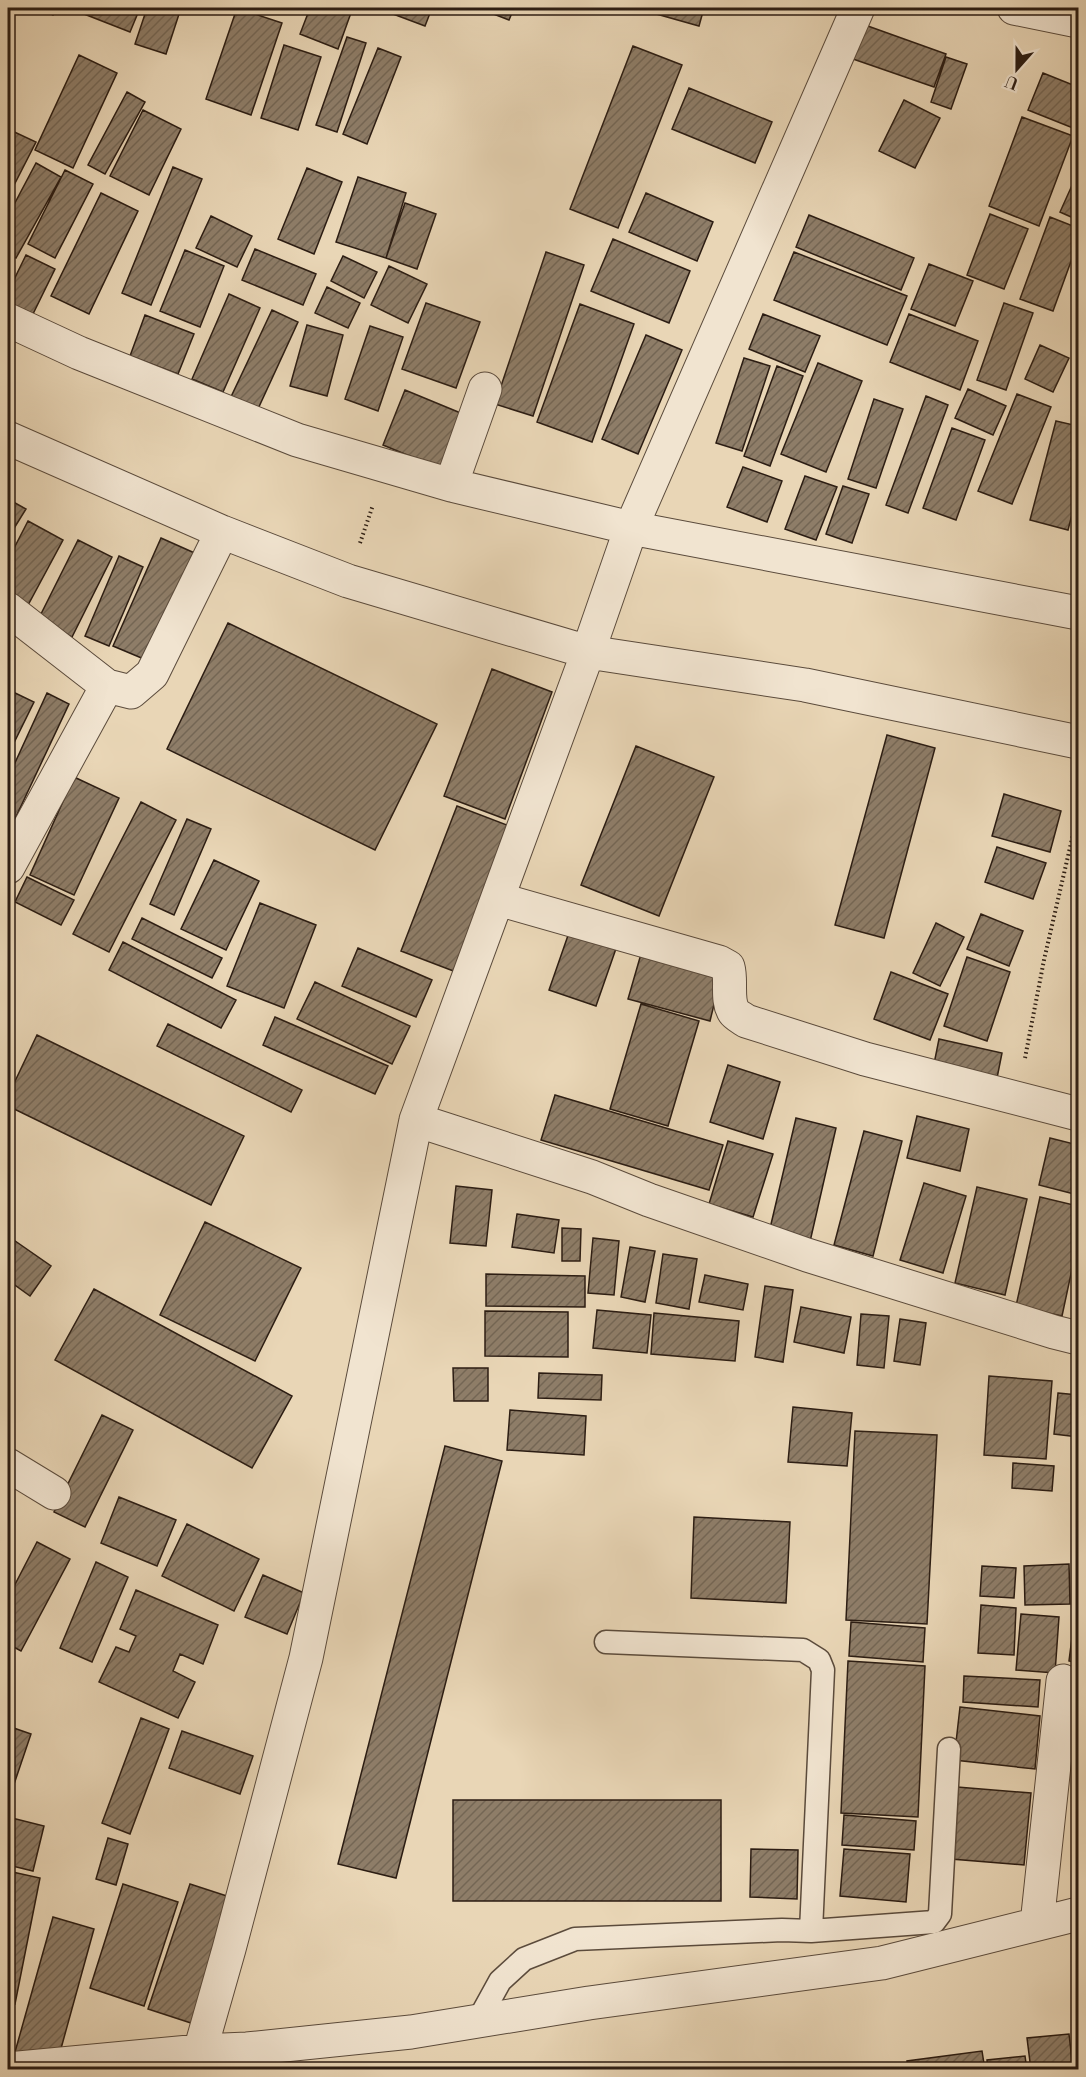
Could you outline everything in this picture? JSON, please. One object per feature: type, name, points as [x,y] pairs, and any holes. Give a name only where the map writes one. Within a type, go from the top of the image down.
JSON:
[{"type":"street","points":[[199,2060],[306,1658],[416,1120],[593,638],[628,536],[858,8]]},
{"type":"street","points":[[1014,8],[1078,21]]},
{"type":"street","points":[[8,320],[79,353],[297,440],[628,536],[1078,613]]},
{"type":"street","points":[[451,485],[485,389]]},
{"type":"street","points":[[8,438],[222,532],[348,581],[805,686],[1078,742]]},
{"type":"street","points":[[8,609],[107,686],[131,692],[152,674],[222,532]]},
{"type":"street","points":[[8,867],[107,686]]},
{"type":"street","points":[[498,899],[718,962],[728,967],[731,977],[730,1000],[734,1012],[746,1021],[865,1059],[1078,1114]]},
{"type":"street","points":[[416,1120],[592,1177],[649,1200],[828,1262],[1078,1338]]},
{"type":"street","points":[[8,1465],[54,1492]]},
{"type":"street","points":[[1036,1924],[1063,1681]]},
{"type":"street","points":[[8,2069],[199,2060],[247,2049],[411,2032],[612,1999],[882,1963],[1078,1914]]},
{"type":"lane","points":[[606,1642],[803,1650],[819,1660],[823,1670],[811,1931]]},
{"type":"lane","points":[[478,2020],[500,1981],[524,1959],[575,1939],[782,1930],[811,1931],[934,1922],[940,1914],[949,1749]]},
{"type":"path","points":[[358,548],[375,498]]},
{"type":"path","points":[[1017,1098],[1044,960],[1078,813]]},
{"type":"building","points":[[38,8],[56,8],[53,15]]},
{"type":"building","points":[[81,8],[140,8],[130,32],[79,12]]},
{"type":"building","points":[[147,8],[181,8],[166,54],[135,44]]},
{"type":"building","points":[[237,8],[282,23],[251,115],[206,99]]},
{"type":"building","points":[[310,8],[352,10],[338,49],[300,34]]},
{"type":"building","points":[[377,8],[432,8],[425,26]]},
{"type":"building","points":[[478,8],[514,8],[509,20]]},
{"type":"building","points":[[635,8],[704,8],[699,26]]},
{"type":"building","points":[[865,25],[946,54],[934,87],[853,59]]},
{"type":"building","points":[[347,37],[366,43],[337,132],[316,125]]},
{"type":"building","points":[[284,45],[321,57],[298,130],[261,118]]},
{"type":"building","points":[[633,46],[682,65],[618,228],[570,209]]},
{"type":"building","points":[[378,48],[401,57],[367,144],[343,134]]},
{"type":"building","points":[[79,55],[117,73],[73,168],[35,150]]},
{"type":"building","points":[[946,57],[967,64],[951,109],[931,102]]},
{"type":"building","points":[[1043,73],[1078,87],[1078,116],[1073,128],[1028,110]]},
{"type":"building","points":[[689,88],[772,122],[755,163],[672,129]]},
{"type":"building","points":[[127,92],[145,102],[105,174],[88,165]]},
{"type":"building","points":[[904,100],[940,118],[915,168],[879,151]]},
{"type":"building","points":[[143,110],[181,129],[149,195],[110,176]]},
{"type":"building","points":[[1022,117],[1073,136],[1039,226],[989,206]]},
{"type":"building","points":[[8,129],[36,142],[8,197]]},
{"type":"building","points":[[36,163],[61,177],[16,258],[8,254],[8,216]]},
{"type":"building","points":[[173,167],[202,179],[151,305],[122,293]]},
{"type":"building","points":[[307,168],[342,182],[314,254],[278,239]]},
{"type":"building","points":[[65,170],[93,184],[55,258],[28,244]]},
{"type":"building","points":[[1078,172],[1078,220],[1060,212]]},
{"type":"building","points":[[358,177],[406,193],[386,258],[336,242]]},
{"type":"building","points":[[101,193],[138,211],[89,314],[51,296]]},
{"type":"building","points":[[646,193],[713,222],[697,261],[629,232]]},
{"type":"building","points":[[405,203],[436,214],[417,269],[386,258]]},
{"type":"building","points":[[990,214],[1028,229],[1004,289],[967,275]]},
{"type":"building","points":[[809,215],[914,258],[901,290],[796,247]]},
{"type":"building","points":[[211,216],[252,236],[237,267],[196,248]]},
{"type":"building","points":[[1050,217],[1078,228],[1078,242],[1053,311],[1020,299]]},
{"type":"building","points":[[613,239],[690,271],[669,323],[591,291]]},
{"type":"building","points":[[255,249],[316,274],[303,305],[242,280]]},
{"type":"building","points":[[185,250],[224,266],[200,327],[160,311]]},
{"type":"building","points":[[546,252],[584,265],[533,416],[495,404]]},
{"type":"building","points":[[794,252],[907,296],[887,345],[774,300]]},
{"type":"building","points":[[26,255],[55,269],[31,318],[8,306],[8,292]]},
{"type":"building","points":[[343,256],[377,272],[364,298],[331,281]]},
{"type":"building","points":[[929,264],[973,281],[955,326],[911,309]]},
{"type":"building","points":[[8,265],[13,268],[8,279]]},
{"type":"building","points":[[389,266],[427,284],[408,323],[371,305]]},
{"type":"building","points":[[327,287],[360,303],[348,328],[315,313]]},
{"type":"building","points":[[229,294],[260,308],[223,392],[192,379]]},
{"type":"building","points":[[426,303],[480,322],[456,388],[402,369]]},
{"type":"building","points":[[1004,303],[1033,313],[1006,390],[977,380]]},
{"type":"building","points":[[580,304],[634,324],[592,442],[537,422]]},
{"type":"building","points":[[272,310],[298,322],[257,411],[230,399]]},
{"type":"building","points":[[763,314],[820,336],[805,372],[749,349]]},
{"type":"building","points":[[909,314],[978,341],[960,390],[890,362]]},
{"type":"building","points":[[145,315],[194,334],[178,374],[130,356]]},
{"type":"building","points":[[307,325],[343,335],[327,396],[290,386]]},
{"type":"building","points":[[370,326],[403,337],[378,411],[345,399]]},
{"type":"building","points":[[646,335],[682,350],[638,454],[602,439]]},
{"type":"building","points":[[1040,345],[1069,358],[1053,392],[1025,379]]},
{"type":"building","points":[[744,358],[770,366],[742,451],[716,443]]},
{"type":"building","points":[[818,363],[862,381],[826,472],[781,454]]},
{"type":"building","points":[[777,366],[803,376],[770,466],[744,456]]},
{"type":"building","points":[[968,389],[1006,406],[993,435],[955,418]]},
{"type":"building","points":[[405,390],[463,414],[441,469],[383,445]]},
{"type":"building","points":[[1017,394],[1051,407],[1012,504],[978,491]]},
{"type":"building","points":[[926,396],[948,405],[908,513],[886,505]]},
{"type":"building","points":[[874,399],[903,409],[876,488],[848,479]]},
{"type":"building","points":[[1056,421],[1078,426],[1078,491],[1068,530],[1030,520]]},
{"type":"building","points":[[952,428],[985,440],[956,520],[923,508]]},
{"type":"building","points":[[743,467],[782,481],[767,522],[727,507]]},
{"type":"building","points":[[805,476],[837,487],[816,540],[785,529]]},
{"type":"building","points":[[843,486],[869,494],[852,543],[826,534]]},
{"type":"building","points":[[8,499],[26,509],[8,538]]},
{"type":"building","points":[[28,521],[63,540],[27,607],[8,596],[8,560]]},
{"type":"building","points":[[161,538],[199,555],[151,662],[113,646]]},
{"type":"building","points":[[78,540],[112,557],[72,637],[38,620]]},
{"type":"building","points":[[119,556],[143,567],[109,646],[85,636]]},
{"type":"building","points":[[228,623],[437,724],[375,850],[167,749]]},
{"type":"building","points":[[492,669],[552,692],[505,819],[444,796]]},
{"type":"building","points":[[11,691],[34,702],[8,755],[8,697]]},
{"type":"building","points":[[47,693],[69,704],[14,821],[8,818],[8,778]]},
{"type":"building","points":[[887,735],[935,748],[884,938],[835,925]]},
{"type":"building","points":[[636,746],[714,777],[659,916],[581,885]]},
{"type":"building","points":[[74,777],[119,798],[74,895],[30,875]]},
{"type":"building","points":[[1004,794],[1061,811],[1050,852],[992,836]]},
{"type":"building","points":[[141,802],[176,820],[109,952],[73,934]]},
{"type":"building","points":[[457,806],[512,827],[456,972],[401,951]]},
{"type":"building","points":[[187,819],[211,829],[174,915],[150,904]]},
{"type":"building","points":[[997,847],[1046,863],[1033,899],[985,882]]},
{"type":"building","points":[[214,860],[259,881],[226,950],[181,929]]},
{"type":"building","points":[[27,877],[74,900],[61,925],[15,902]]},
{"type":"building","points":[[260,903],[316,925],[284,1008],[227,986]]},
{"type":"building","points":[[981,914],[1023,931],[1009,966],[967,949]]},
{"type":"building","points":[[142,918],[222,958],[212,978],[132,939]]},
{"type":"building","points":[[936,923],[964,937],[940,986],[913,973]]},
{"type":"building","points":[[572,924],[619,940],[596,1006],[549,990]]},
{"type":"building","points":[[123,942],[236,1000],[221,1028],[109,970]]},
{"type":"building","points":[[358,948],[432,980],[416,1017],[342,986]]},
{"type":"building","points":[[641,954],[721,976],[710,1021],[628,999]]},
{"type":"building","points":[[967,957],[1010,972],[987,1041],[944,1026]]},
{"type":"building","points":[[891,972],[948,994],[930,1040],[874,1019]]},
{"type":"building","points":[[315,982],[410,1026],[392,1064],[297,1019]]},
{"type":"building","points":[[641,1004],[699,1021],[668,1126],[610,1109]]},
{"type":"building","points":[[275,1017],[388,1066],[375,1094],[263,1045]]},
{"type":"building","points":[[168,1024],[302,1090],[291,1112],[157,1046]]},
{"type":"building","points":[[37,1035],[244,1136],[211,1205],[8,1106],[8,1096]]},
{"type":"building","points":[[939,1039],[1002,1053],[995,1088],[932,1074]]},
{"type":"building","points":[[728,1065],[780,1082],[763,1139],[710,1122]]},
{"type":"building","points":[[555,1095],[723,1145],[709,1190],[541,1140]]},
{"type":"building","points":[[917,1116],[969,1129],[960,1171],[907,1158]]},
{"type":"building","points":[[796,1118],[836,1128],[809,1246],[768,1237]]},
{"type":"building","points":[[864,1131],[902,1141],[873,1256],[834,1245]]},
{"type":"building","points":[[1050,1138],[1078,1145],[1078,1195],[1039,1185]]},
{"type":"building","points":[[728,1141],[773,1154],[753,1217],[709,1204]]},
{"type":"building","points":[[924,1183],[966,1196],[943,1273],[900,1260]]},
{"type":"building","points":[[456,1186],[492,1190],[486,1246],[450,1243]]},
{"type":"building","points":[[977,1187],[1027,1199],[1005,1295],[955,1283]]},
{"type":"building","points":[[1040,1197],[1078,1206],[1078,1241],[1062,1316],[1016,1306]]},
{"type":"building","points":[[517,1214],[559,1220],[554,1253],[512,1247]]},
{"type":"building","points":[[205,1222],[301,1268],[255,1361],[160,1315]]},
{"type":"building","points":[[562,1228],[581,1229],[580,1261],[562,1261]]},
{"type":"building","points":[[8,1236],[51,1266],[30,1296],[8,1280]]},
{"type":"building","points":[[593,1238],[619,1241],[614,1295],[588,1293]]},
{"type":"building","points":[[630,1247],[655,1251],[645,1302],[621,1297]]},
{"type":"building","points":[[663,1254],[697,1259],[689,1309],[656,1303]]},
{"type":"building","points":[[486,1274],[585,1276],[585,1307],[486,1306]]},
{"type":"building","points":[[705,1275],[748,1284],[743,1310],[699,1302]]},
{"type":"building","points":[[765,1286],[793,1290],[783,1362],[755,1357]]},
{"type":"building","points":[[94,1289],[292,1396],[252,1468],[55,1360]]},
{"type":"building","points":[[801,1307],[851,1317],[844,1353],[794,1342]]},
{"type":"building","points":[[597,1310],[651,1315],[647,1353],[593,1348]]},
{"type":"building","points":[[485,1311],[568,1312],[568,1357],[485,1356]]},
{"type":"building","points":[[654,1313],[739,1321],[735,1361],[651,1354]]},
{"type":"building","points":[[861,1314],[889,1316],[884,1368],[857,1365]]},
{"type":"building","points":[[900,1319],[926,1323],[920,1365],[894,1361]]},
{"type":"building","points":[[453,1368],[488,1368],[488,1401],[454,1401]]},
{"type":"building","points":[[539,1373],[602,1375],[601,1400],[538,1398]]},
{"type":"building","points":[[989,1376],[1052,1381],[1046,1459],[984,1455]]},
{"type":"building","points":[[1058,1393],[1078,1395],[1078,1437],[1054,1434]]},
{"type":"building","points":[[793,1407],[852,1413],[847,1466],[788,1462]]},
{"type":"building","points":[[510,1410],[586,1416],[584,1455],[507,1450]]},
{"type":"building","points":[[102,1415],[133,1430],[85,1527],[54,1512]]},
{"type":"building","points":[[855,1431],[937,1435],[927,1624],[846,1620]]},
{"type":"building","points":[[445,1446],[502,1461],[396,1878],[338,1864]]},
{"type":"building","points":[[1013,1463],[1054,1466],[1052,1491],[1012,1488]]},
{"type":"building","points":[[119,1497],[176,1520],[157,1566],[101,1543]]},
{"type":"building","points":[[694,1517],[790,1522],[786,1603],[691,1598]]},
{"type":"building","points":[[187,1524],[259,1559],[234,1611],[162,1576]]},
{"type":"building","points":[[37,1542],[70,1559],[21,1651],[8,1644],[8,1598]]},
{"type":"building","points":[[96,1562],[128,1577],[92,1662],[60,1648]]},
{"type":"building","points":[[1069,1564],[1070,1604],[1025,1605],[1024,1566]]},
{"type":"building","points":[[982,1566],[1016,1568],[1014,1598],[980,1596]]},
{"type":"building","points":[[263,1575],[304,1593],[287,1634],[245,1617]]},
{"type":"building","points":[[136,1590],[218,1625],[203,1664],[180,1654],[173,1671],[195,1682],[178,1718],[99,1682],[116,1647],[129,1652],[136,1636],[120,1629]]},
{"type":"building","points":[[1078,1590],[1078,1663],[1069,1661]]},
{"type":"building","points":[[981,1605],[1016,1608],[1014,1655],[978,1653]]},
{"type":"building","points":[[1021,1614],[1059,1617],[1055,1673],[1016,1670]]},
{"type":"building","points":[[851,1622],[925,1628],[923,1662],[849,1656]]},
{"type":"building","points":[[848,1661],[925,1666],[918,1817],[841,1813]]},
{"type":"building","points":[[964,1676],[1040,1680],[1038,1707],[963,1702]]},
{"type":"building","points":[[960,1707],[1040,1716],[1035,1769],[954,1760]]},
{"type":"building","points":[[141,1718],[169,1729],[130,1834],[102,1823]]},
{"type":"building","points":[[8,1726],[31,1734],[8,1802]]},
{"type":"building","points":[[182,1731],[253,1756],[240,1794],[169,1768]]},
{"type":"building","points":[[957,1787],[1031,1793],[1024,1865],[951,1859]]},
{"type":"building","points":[[453,1800],[721,1800],[721,1901],[453,1901]]},
{"type":"building","points":[[844,1815],[916,1821],[914,1850],[842,1845]]},
{"type":"building","points":[[8,1817],[44,1826],[33,1871],[8,1865]]},
{"type":"building","points":[[108,1838],[128,1844],[116,1885],[96,1879]]},
{"type":"building","points":[[751,1849],[798,1850],[797,1899],[750,1897]]},
{"type":"building","points":[[844,1849],[910,1854],[906,1902],[840,1896]]},
{"type":"building","points":[[8,1871],[40,1878],[15,2004],[8,2002]]},
{"type":"building","points":[[123,1884],[178,1902],[144,2006],[90,1988]]},
{"type":"building","points":[[190,1884],[236,1899],[194,2024],[148,2009]]},
{"type":"building","points":[[53,1917],[94,1929],[57,2063],[15,2052]]},
{"type":"building","points":[[1075,2031],[1078,2031],[1078,2070]]},
{"type":"building","points":[[1069,2034],[1073,2070],[1031,2070],[1027,2038]]},
{"type":"building","points":[[982,2051],[985,2070],[908,2070],[907,2061]]},
{"type":"building","points":[[1025,2056],[1027,2070],[988,2070],[987,2060]]}]
